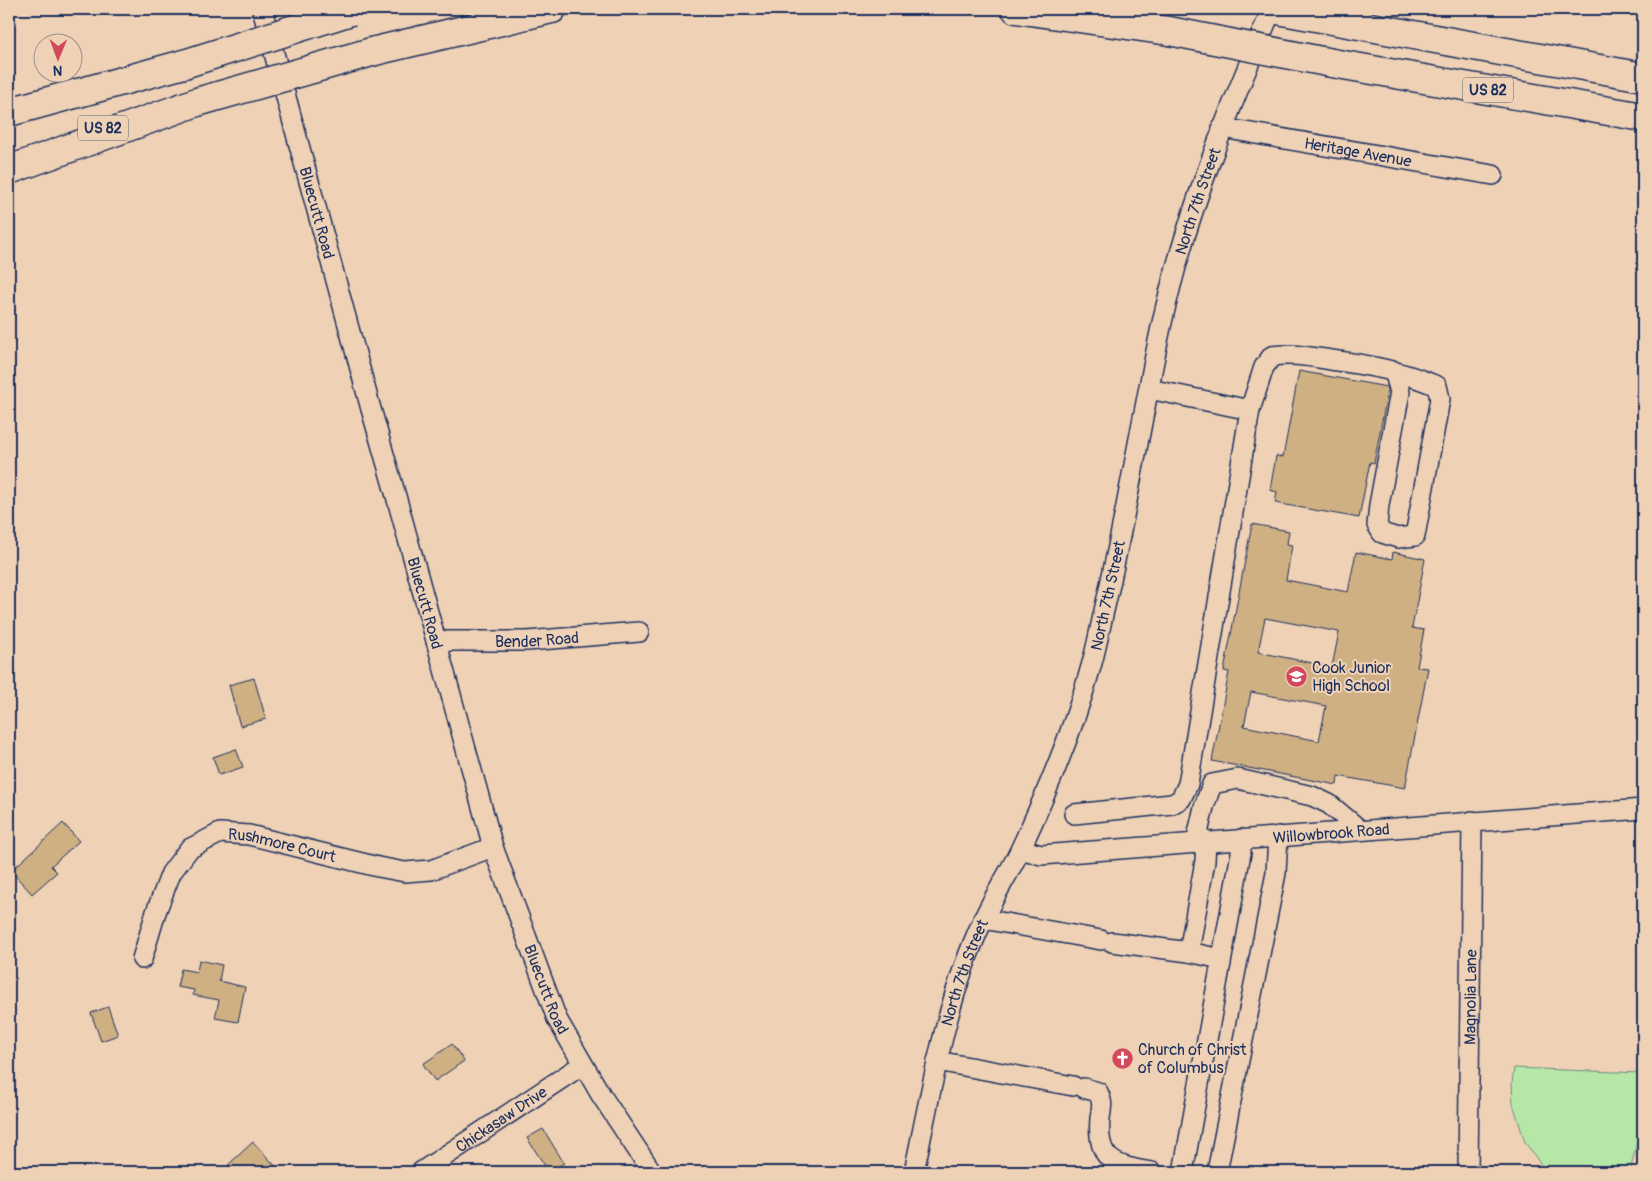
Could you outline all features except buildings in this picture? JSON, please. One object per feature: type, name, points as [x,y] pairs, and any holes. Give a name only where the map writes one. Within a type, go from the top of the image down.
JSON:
[{"type":"highway","name":"US 82","points":[[9,154],[375,51],[552,9]]},
{"type":"highway","name":"US 82","points":[[1016,9],[1169,31],[1332,63],[1643,117]]},
{"type":"highway","name":"US 82","points":[[1272,9],[1643,77]]},
{"type":"highway","name":"US 82","points":[[9,112],[184,64],[356,10]]},
{"type":"highway","points":[[9,95],[184,64]]},
{"type":"highway","points":[[9,170],[196,102]]},
{"type":"street","name":"Bluecutt Road","points":[[262,9],[368,400],[493,847],[557,1020],[582,1065],[652,1172]]},
{"type":"street","name":"North 7th Street","points":[[914,1172],[938,1061],[952,1005],[964,969],[983,919],[1021,849],[1068,741],[1091,668],[1113,570],[1162,326],[1182,244],[1222,128],[1272,9]]},
{"type":"street","name":"Heritage Avenue","points":[[1222,128],[1493,175]]},
{"type":"street","points":[[1074,814],[1172,804],[1181,799],[1188,784],[1250,410],[1264,366],[1272,356],[1289,354],[1366,365],[1394,371],[1412,375],[1436,386],[1440,399],[1415,536],[1398,538],[1382,533],[1377,525],[1400,392],[1394,371]]},
{"type":"street","points":[[1149,389],[1250,410]]},
{"type":"street","name":"Bender Road","points":[[436,641],[527,641],[639,632]]},
{"type":"street","points":[[1189,952],[1206,861],[1201,842],[1204,807],[1212,784],[1238,779],[1312,796],[1330,804],[1360,830]]},
{"type":"street","name":"Willowbrook Road","points":[[1021,849],[1041,855],[1643,809]]},
{"type":"street","name":"Magnolia Lane","points":[[1468,1172],[1472,821]]},
{"type":"street","name":"Rushmore Court","points":[[142,959],[156,912],[171,873],[189,849],[220,833],[249,835],[404,872],[431,870],[493,847]]},
{"type":"street","points":[[1217,1172],[1276,873],[1278,836]]},
{"type":"street","points":[[1183,1172],[1241,852],[1240,839]]},
{"type":"street","points":[[983,919],[1222,959]]},
{"type":"street","points":[[938,1061],[1098,1092],[1103,1102],[1100,1119],[1100,1143],[1110,1160],[1127,1168],[1152,1172]]},
{"type":"street","name":"Chickasaw Drive","points":[[421,1172],[582,1065]]},
{"type":"green space","points":[[1514,1068],[1641,1073],[1643,1076],[1643,1116],[1630,1172],[1546,1172],[1525,1142],[1513,1104],[1512,1083]]},
{"type":"place","name":"Cook Junior High School","points":[[1296,676]]},
{"type":"place","name":"Church of Christ of Columbus","points":[[1122,1058]]}]
